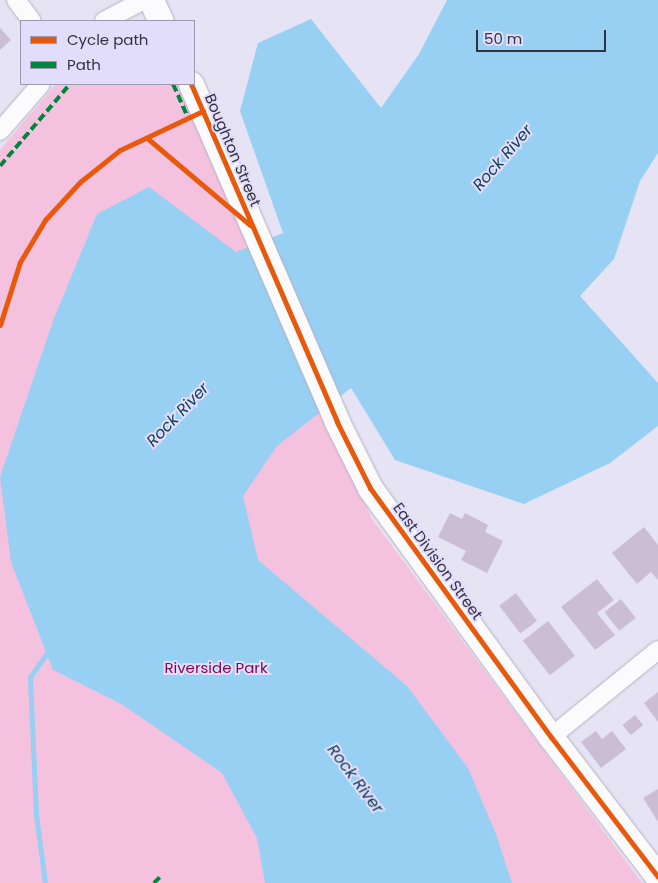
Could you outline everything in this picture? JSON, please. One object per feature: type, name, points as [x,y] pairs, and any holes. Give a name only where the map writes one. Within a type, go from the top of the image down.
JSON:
[{"type":"street","points":[[16,0],[31,20]]},
{"type":"street","points":[[106,20],[144,0]]},
{"type":"street","points":[[151,0],[161,20]]},
{"type":"street","points":[[0,131],[40,85]]},
{"type":"street","name":"Boughton Street","points":[[190,85],[252,227]]},
{"type":"street","name":"East Division Street","points":[[252,227],[337,422],[370,488],[398,530],[658,878]]},
{"type":"street","points":[[551,737],[658,650]]},
{"type":"green space","name":"Riverside Park","points":[[55,85],[183,85],[372,519],[642,883],[0,883],[0,150]]},
{"type":"water","name":"Rock River","points":[[447,0],[658,0],[658,153],[640,181],[614,259],[580,296],[658,383],[658,426],[610,463],[524,504],[395,460],[351,388],[277,446],[243,496],[258,560],[407,686],[468,768],[496,834],[512,883],[265,883],[257,838],[222,773],[123,705],[53,670],[11,562],[0,477],[53,321],[97,214],[149,187],[236,252],[283,233],[240,111],[258,43],[311,19],[381,108],[419,54]]},
{"type":"building","points":[[0,28],[11,40],[0,50]]},
{"type":"building","points":[[450,513],[462,519],[465,513],[488,525],[485,532],[503,541],[487,573],[461,560],[466,551],[438,537]]},
{"type":"building","points":[[644,527],[658,545],[658,580],[651,572],[637,584],[612,553]]},
{"type":"building","points":[[597,579],[614,600],[597,613],[615,635],[595,650],[561,607]]},
{"type":"building","points":[[516,593],[537,621],[520,634],[499,606]]},
{"type":"building","points":[[621,599],[636,618],[619,631],[604,612]]},
{"type":"building","points":[[548,621],[575,656],[550,675],[523,641]]},
{"type":"building","points":[[658,692],[658,722],[644,703]]},
{"type":"building","points":[[635,715],[643,725],[631,735],[623,725]]},
{"type":"building","points":[[596,731],[602,739],[612,731],[626,749],[601,768],[581,742]]},
{"type":"building","points":[[658,789],[658,822],[643,798]]},
{"type":"waterway","points":[[45,883],[36,815],[30,677],[50,648]]},
{"type":"marked path","points":[[0,166],[69,85]]},
{"type":"marked path","points":[[173,85],[188,117]]},
{"type":"marked path","points":[[154,883],[160,877]]},
{"type":"cycle path","points":[[191,85],[337,422],[370,488],[551,737],[658,877]]},
{"type":"cycle path","points":[[0,325],[20,262],[45,220],[80,182],[120,150],[203,111]]},
{"type":"cycle path","points":[[147,138],[250,225]]}]
